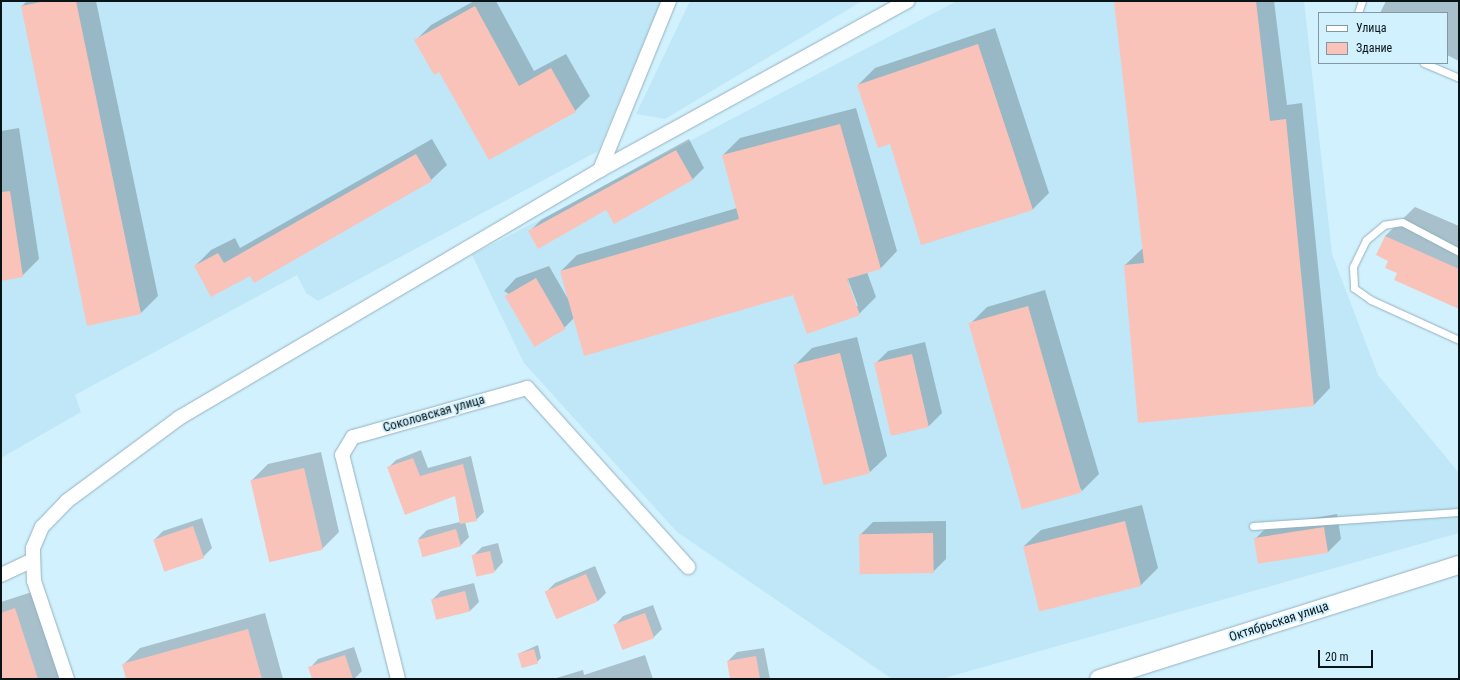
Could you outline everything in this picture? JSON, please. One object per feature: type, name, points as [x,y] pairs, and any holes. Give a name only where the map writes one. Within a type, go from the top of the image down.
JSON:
[{"type":"street","points":[[600,170],[670,1]]},
{"type":"street","points":[[67,679],[34,581],[33,548],[42,527],[67,501],[179,418],[600,170],[908,1]]},
{"type":"street","name":"Соколовская улица","points":[[398,679],[342,456],[353,436],[527,388],[688,567]]},
{"type":"street","points":[[1,576],[33,560]]},
{"type":"street","name":"Октябрьская улица","points":[[1099,679],[1459,565]]},
{"type":"lane","points":[[1358,12],[1362,1]]},
{"type":"lane","points":[[1426,64],[1459,78]]},
{"type":"lane","points":[[1459,252],[1402,222],[1384,225],[1366,240],[1353,267],[1354,288],[1371,300],[1459,340]]},
{"type":"lane","points":[[1253,526],[1459,512]]},
{"type":"shaded area","points":[[1,1],[661,1],[598,151],[318,301],[306,293],[297,275],[75,395],[81,412],[1,458]]},
{"type":"shaded area","points":[[690,1],[862,1],[665,119],[636,114]]},
{"type":"shaded area","points":[[957,1],[1304,1],[1332,254],[1378,375],[1459,473],[1459,533],[941,679],[892,679],[677,532],[524,363],[472,255]]},
{"type":"building","points":[[46,1],[76,1],[141,314],[87,326],[21,6]]},
{"type":"building","points":[[1114,1],[1256,1],[1270,121],[1286,119],[1314,406],[1138,423],[1124,265],[1144,263]]},
{"type":"building","points":[[475,6],[519,86],[551,68],[576,112],[489,160],[439,72],[434,75],[414,40]]},
{"type":"building","points":[[978,44],[1033,210],[921,245],[890,144],[878,148],[857,85]]},
{"type":"building","points":[[840,124],[881,269],[847,279],[860,315],[807,334],[793,295],[584,356],[560,271],[739,219],[722,155]]},
{"type":"building","points":[[676,150],[693,180],[614,224],[606,210],[538,249],[528,231]]},
{"type":"building","points":[[416,154],[432,181],[254,283],[250,276],[211,297],[194,266],[218,253],[224,263]]},
{"type":"building","points":[[10,191],[23,277],[1,281],[1,192]]},
{"type":"building","points":[[1385,236],[1459,269],[1459,309],[1394,280],[1397,273],[1385,268],[1388,261],[1376,255]]},
{"type":"building","points":[[536,278],[566,329],[534,347],[505,296]]},
{"type":"building","points":[[1028,306],[1081,492],[1022,510],[968,323]]},
{"type":"building","points":[[840,353],[870,473],[823,485],[793,365]]},
{"type":"building","points":[[912,354],[929,427],[891,436],[874,363]]},
{"type":"building","points":[[413,458],[420,476],[463,464],[477,521],[460,524],[455,496],[405,515],[387,467]]},
{"type":"building","points":[[304,468],[323,550],[269,562],[250,480]]},
{"type":"building","points":[[1125,521],[1141,586],[1039,611],[1023,546]]},
{"type":"building","points":[[193,526],[204,558],[164,572],[153,540]]},
{"type":"building","points":[[1324,527],[1328,553],[1258,564],[1254,538]]},
{"type":"building","points":[[456,529],[461,546],[423,557],[418,540]]},
{"type":"building","points":[[933,533],[934,573],[860,574],[859,534]]},
{"type":"building","points":[[490,551],[495,572],[476,577],[471,555]]},
{"type":"building","points":[[586,574],[598,602],[556,619],[545,592]]},
{"type":"building","points":[[465,591],[470,611],[436,620],[431,599]]},
{"type":"building","points":[[15,608],[38,679],[1,679],[1,613]]},
{"type":"building","points":[[645,613],[654,638],[622,650],[613,625]]},
{"type":"building","points":[[248,629],[262,679],[126,679],[122,664]]},
{"type":"building","points":[[534,649],[538,663],[522,668],[518,654]]},
{"type":"building","points":[[345,655],[353,679],[312,679],[308,667]]},
{"type":"building","points":[[756,656],[760,679],[730,679],[727,661]]}]
